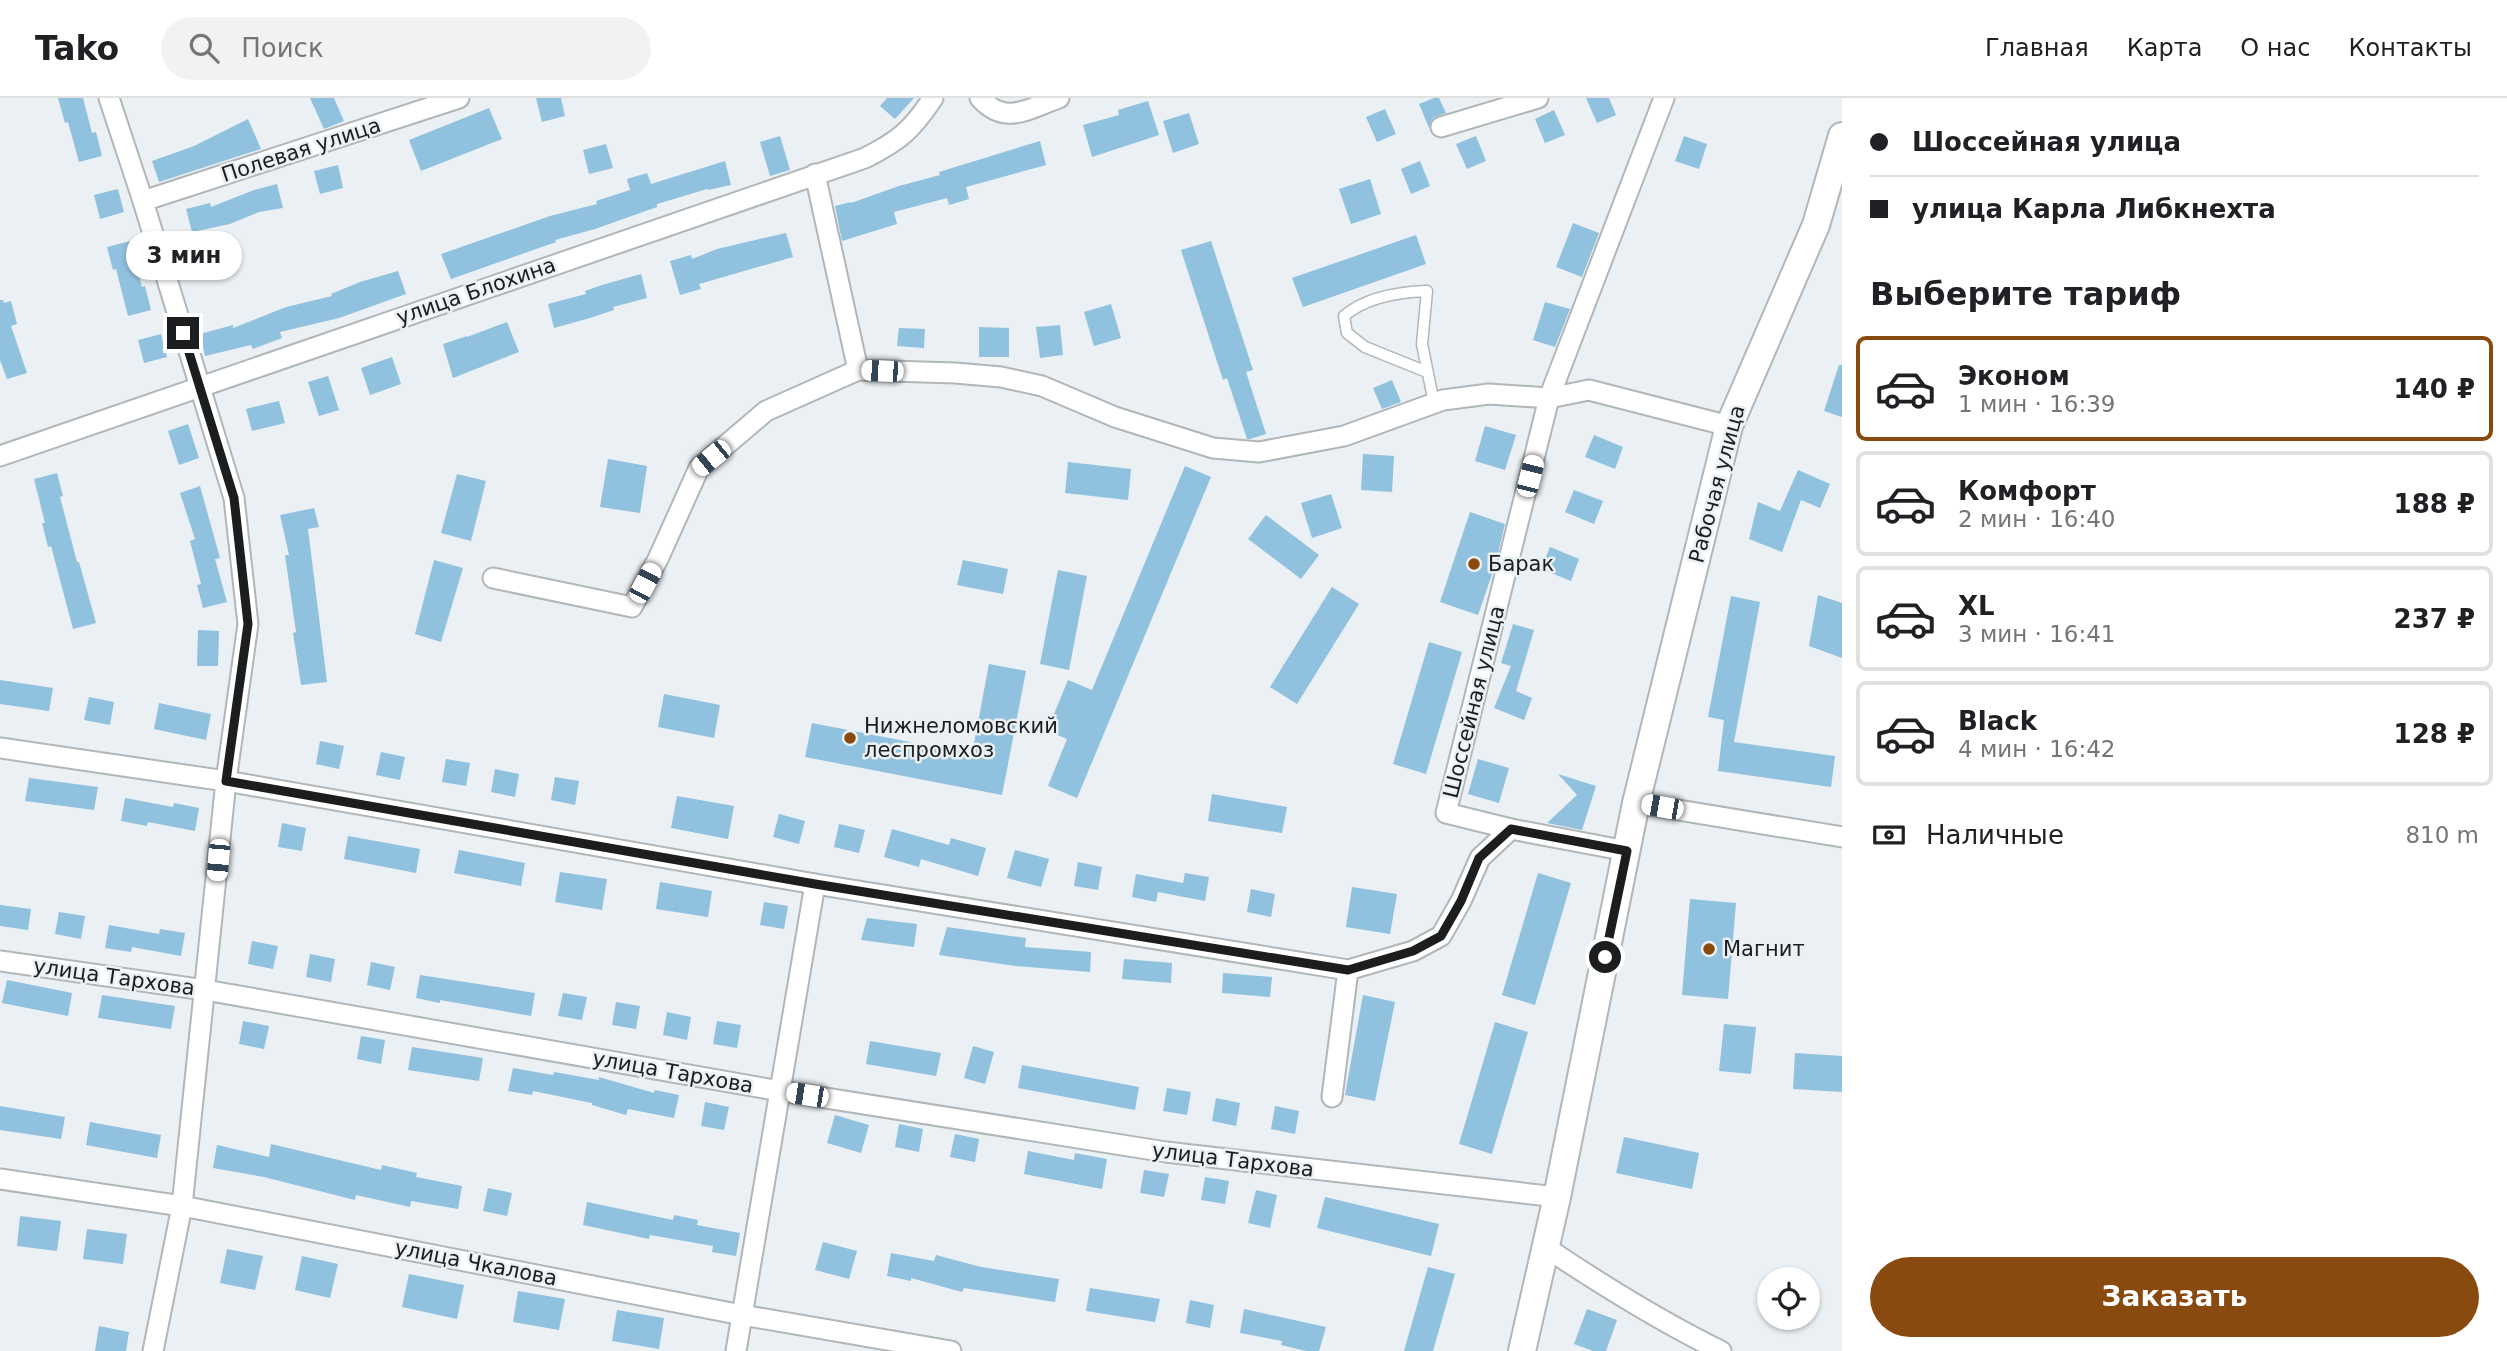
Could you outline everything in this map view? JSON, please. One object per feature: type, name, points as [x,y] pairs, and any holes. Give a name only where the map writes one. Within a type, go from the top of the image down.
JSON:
[{"type":"main road","name":"Рабочая улица","points":[[1636,803],[1729,426],[1816,225],[1842,136]]},
{"type":"main road","points":[[1522,1351],[1557,1197],[1636,803]]},
{"type":"street","points":[[109,98],[234,498],[248,624],[226,781],[182,1206],[153,1351]]},
{"type":"street","name":"Полевая улица","points":[[143,201],[421,104],[458,98]]},
{"type":"street","name":"улица Блохина","points":[[0,456],[865,158],[894,143],[918,122],[933,98]]},
{"type":"street","points":[[980,98],[990,110],[1003,114],[1025,111],[1059,98]]},
{"type":"street","points":[[1441,127],[1538,98]]},
{"type":"street","name":"Шоссейная улица","points":[[1627,851],[1511,829],[1446,813],[1549,398],[1664,98]]},
{"type":"street","points":[[815,174],[858,370]]},
{"type":"street","points":[[493,578],[632,607],[658,559],[699,468],[766,411],[858,370],[1001,377],[1042,386],[1115,418],[1213,448],[1259,452],[1345,436],[1434,403],[1489,394],[1549,398],[1589,390],[1729,426]]},
{"type":"street","points":[[0,748],[226,781],[815,884],[1348,970],[1413,951],[1441,936],[1461,901],[1479,858],[1511,829]]},
{"type":"street","points":[[1636,803],[1842,837]]},
{"type":"street","points":[[736,1351],[815,884]]},
{"type":"street","name":"улица Тархова","points":[[0,961],[205,990],[780,1090],[1166,1152],[1557,1197]]},
{"type":"street","points":[[1332,1097],[1348,970]]},
{"type":"street","name":"улица Чкалова","points":[[0,1179],[182,1206],[742,1315],[951,1351]]},
{"type":"street","points":[[1545,1247],[1671,1327],[1721,1351]]},
{"type":"lane","points":[[1427,372],[1365,347],[1347,332],[1344,316],[1354,307],[1383,297],[1427,291],[1422,344],[1434,403]]},
{"type":"building","points":[[58,98],[83,98],[92,133],[96,132],[102,156],[79,162]]},
{"type":"building","points":[[310,98],[334,98],[344,121],[324,129]]},
{"type":"building","points":[[536,98],[561,98],[565,116],[542,122]]},
{"type":"building","points":[[887,98],[914,98],[895,119],[880,106]]},
{"type":"building","points":[[1439,98],[1446,113],[1433,118],[1429,128],[1419,104]]},
{"type":"building","points":[[1586,98],[1609,98],[1616,115],[1597,123]]},
{"type":"building","points":[[1148,101],[1159,135],[1092,157],[1083,125],[1119,115],[1118,110]]},
{"type":"building","points":[[489,108],[502,139],[421,171],[409,140]]},
{"type":"building","points":[[1385,109],[1396,134],[1377,142],[1366,117]]},
{"type":"building","points":[[1554,110],[1565,135],[1545,143],[1535,119]]},
{"type":"building","points":[[1189,113],[1199,144],[1173,153],[1163,121]]},
{"type":"building","points":[[248,119],[261,149],[159,182],[152,161],[194,146]]},
{"type":"building","points":[[780,136],[790,170],[770,176],[760,142]]},
{"type":"building","points":[[1476,136],[1486,161],[1467,169],[1456,144]]},
{"type":"building","points":[[1684,136],[1707,144],[1699,169],[1675,161]]},
{"type":"building","points":[[1040,141],[1046,165],[966,187],[969,199],[949,205],[947,198],[894,212],[897,224],[842,241],[835,206],[940,175],[939,172]]},
{"type":"building","points":[[606,144],[613,168],[589,174],[583,150]]},
{"type":"building","points":[[725,161],[731,185],[657,204],[657,207],[555,240],[556,242],[451,279],[441,254],[550,216],[597,204],[596,201],[630,190],[627,179],[647,173],[651,184]]},
{"type":"building","points":[[1420,161],[1430,186],[1411,194],[1401,169]]},
{"type":"building","points":[[338,165],[343,188],[320,194],[314,171]]},
{"type":"building","points":[[1370,179],[1381,214],[1351,224],[1339,189]]},
{"type":"building","points":[[277,184],[283,208],[259,212],[230,224],[192,232],[186,209],[210,203],[211,207]]},
{"type":"building","points":[[118,189],[124,212],[100,219],[94,195]]},
{"type":"building","points":[[1573,223],[1599,233],[1582,277],[1556,267]]},
{"type":"building","points":[[786,233],[793,257],[699,284],[701,289],[680,295],[670,261],[691,255],[692,259],[717,249]]},
{"type":"building","points":[[1416,235],[1426,264],[1303,307],[1292,278]]},
{"type":"building","points":[[130,241],[151,310],[128,316],[116,269],[113,270],[107,247]]},
{"type":"building","points":[[1211,241],[1253,370],[1246,372],[1266,434],[1250,439],[1247,439],[1227,378],[1223,380],[1181,250]]},
{"type":"building","points":[[398,271],[406,294],[339,318],[280,332],[282,338],[253,349],[251,345],[205,356],[200,334],[233,325],[233,328],[286,307],[332,296],[331,294],[360,282]]},
{"type":"building","points":[[641,274],[647,298],[554,328],[548,304],[586,294],[585,291]]},
{"type":"building","points":[[0,300],[4,303],[11,301],[17,324],[11,326],[27,373],[7,379],[0,360]]},
{"type":"building","points":[[1545,302],[1570,309],[1555,347],[1533,340]]},
{"type":"building","points":[[1111,304],[1121,338],[1094,346],[1084,312]]},
{"type":"building","points":[[507,322],[519,352],[453,378],[443,344]]},
{"type":"building","points":[[1060,325],[1063,355],[1040,358],[1036,327]]},
{"type":"building","points":[[979,327],[1009,328],[1009,357],[979,357]]},
{"type":"building","points":[[899,328],[925,329],[924,348],[897,346]]},
{"type":"building","points":[[161,334],[167,357],[144,363],[138,340]]},
{"type":"building","points":[[392,357],[401,384],[370,395],[361,368]]},
{"type":"building","points":[[1839,365],[1842,365],[1842,417],[1824,411]]},
{"type":"building","points":[[328,376],[339,410],[319,416],[308,382]]},
{"type":"building","points":[[1392,380],[1401,402],[1382,409],[1373,388]]},
{"type":"building","points":[[279,401],[285,423],[252,431],[246,409]]},
{"type":"building","points":[[188,424],[199,458],[179,465],[168,431]]},
{"type":"building","points":[[1485,426],[1516,435],[1505,470],[1475,461]]},
{"type":"building","points":[[1594,435],[1623,447],[1615,469],[1585,457]]},
{"type":"building","points":[[1363,454],[1394,456],[1392,492],[1361,490]]},
{"type":"building","points":[[608,459],[647,466],[640,513],[600,507]]},
{"type":"building","points":[[1068,462],[1131,469],[1128,500],[1065,493]]},
{"type":"building","points":[[1185,466],[1211,477],[1077,798],[1048,786],[1067,739],[1047,731],[1068,680],[1092,690]]},
{"type":"building","points":[[1798,470],[1830,484],[1820,508],[1801,500],[1782,552],[1749,539],[1758,502],[1780,511]]},
{"type":"building","points":[[57,473],[63,496],[60,497],[96,623],[73,629],[51,546],[48,547],[34,479]]},
{"type":"building","points":[[457,474],[486,481],[471,541],[441,533]]},
{"type":"building","points":[[200,486],[220,558],[215,559],[227,602],[203,608],[197,585],[201,584],[190,541],[195,539],[180,493]]},
{"type":"building","points":[[1574,490],[1603,501],[1594,524],[1565,512]]},
{"type":"building","points":[[1331,494],[1342,528],[1312,538],[1301,503]]},
{"type":"building","points":[[314,508],[319,527],[308,529],[327,682],[301,685],[285,555],[289,555],[280,515]]},
{"type":"building","name":"Барак","points":[[1470,512],[1505,524],[1495,566],[1478,615],[1440,602]]},
{"type":"building","points":[[1266,515],[1319,555],[1301,579],[1248,539]]},
{"type":"building","points":[[1550,547],[1579,559],[1571,581],[1541,569]]},
{"type":"building","points":[[434,560],[463,568],[441,642],[415,634]]},
{"type":"building","points":[[963,560],[1008,569],[1003,594],[957,585]]},
{"type":"building","points":[[1058,570],[1087,576],[1069,670],[1040,664]]},
{"type":"building","points":[[1332,587],[1359,604],[1297,704],[1270,687]]},
{"type":"building","points":[[1818,595],[1842,603],[1842,658],[1809,646]]},
{"type":"building","points":[[1731,596],[1760,602],[1734,742],[1835,756],[1831,787],[1718,771],[1724,720],[1708,717]]},
{"type":"building","points":[[1513,624],[1534,630],[1516,691],[1532,698],[1524,720],[1494,708],[1511,666],[1501,663]]},
{"type":"building","points":[[198,630],[219,631],[218,666],[197,666]]},
{"type":"building","points":[[1429,642],[1462,652],[1426,774],[1393,764]]},
{"type":"building","name":"Нижнеломовский леспромхоз","points":[[989,664],[1026,671],[1002,795],[805,757],[812,723],[972,754]]},
{"type":"building","points":[[0,680],[53,688],[49,711],[0,704]]},
{"type":"building","points":[[664,694],[720,705],[714,738],[658,727]]},
{"type":"building","points":[[89,697],[114,702],[110,725],[84,720]]},
{"type":"building","points":[[159,703],[211,714],[206,740],[154,729]]},
{"type":"building","points":[[320,741],[344,746],[339,769],[316,764]]},
{"type":"building","points":[[381,752],[405,757],[400,780],[376,775]]},
{"type":"building","points":[[446,759],[470,763],[466,786],[442,782]]},
{"type":"building","points":[[1478,759],[1509,768],[1499,803],[1468,794]]},
{"type":"building","points":[[495,769],[519,774],[515,797],[491,792]]},
{"type":"building","points":[[1558,774],[1596,786],[1582,830],[1547,823],[1577,795]]},
{"type":"building","points":[[555,777],[579,781],[575,805],[551,800]]},
{"type":"building","points":[[29,778],[98,787],[94,810],[25,801]]},
{"type":"building","points":[[1212,794],[1287,807],[1282,833],[1208,821]]},
{"type":"building","points":[[677,796],[734,806],[728,839],[671,828]]},
{"type":"building","points":[[125,798],[173,807],[174,803],[199,808],[195,831],[148,822],[147,826],[121,821]]},
{"type":"building","points":[[779,814],[805,821],[799,844],[773,837]]},
{"type":"building","points":[[282,823],[306,828],[302,851],[278,847]]},
{"type":"building","points":[[839,824],[865,830],[859,853],[834,847]]},
{"type":"building","points":[[892,829],[949,845],[951,838],[986,848],[978,876],[921,859],[919,867],[884,857]]},
{"type":"building","points":[[348,836],[420,849],[416,873],[344,859]]},
{"type":"building","points":[[459,850],[525,863],[521,886],[454,873]]},
{"type":"building","points":[[1015,850],[1049,859],[1041,887],[1007,878]]},
{"type":"building","points":[[1078,862],[1102,867],[1098,890],[1074,886]]},
{"type":"building","points":[[560,872],[607,879],[602,910],[555,902]]},
{"type":"building","points":[[1185,873],[1209,877],[1205,901],[1158,892],[1156,902],[1132,897],[1136,874],[1183,883]]},
{"type":"building","points":[[1538,873],[1571,883],[1535,1005],[1502,995]]},
{"type":"building","points":[[660,882],[712,891],[708,917],[656,909]]},
{"type":"building","points":[[1352,887],[1397,894],[1390,934],[1346,927]]},
{"type":"building","points":[[1251,889],[1275,894],[1271,917],[1247,912]]},
{"type":"building","name":"Магнит","points":[[1690,899],[1736,903],[1728,999],[1682,995]]},
{"type":"building","points":[[764,902],[788,906],[784,929],[760,925]]},
{"type":"building","points":[[0,905],[31,909],[28,930],[0,926]]},
{"type":"building","points":[[59,912],[85,916],[81,939],[55,934]]},
{"type":"building","points":[[867,918],[917,924],[914,947],[861,940]]},
{"type":"building","points":[[109,925],[159,934],[160,929],[185,933],[181,956],[132,947],[131,952],[105,948]]},
{"type":"building","points":[[947,927],[1026,938],[1025,947],[1091,952],[1090,972],[1016,966],[939,955]]},
{"type":"building","points":[[252,941],[278,946],[273,969],[248,964]]},
{"type":"building","points":[[310,954],[335,959],[331,982],[306,977]]},
{"type":"building","points":[[1124,959],[1172,963],[1171,983],[1122,979]]},
{"type":"building","points":[[371,962],[395,967],[390,990],[367,985]]},
{"type":"building","points":[[1223,973],[1272,977],[1270,997],[1222,993]]},
{"type":"building","points":[[420,975],[535,993],[531,1016],[416,998]]},
{"type":"building","points":[[7,980],[72,993],[68,1016],[2,1003]]},
{"type":"building","points":[[563,993],[587,997],[582,1020],[558,1016]]},
{"type":"building","points":[[102,995],[175,1006],[171,1029],[98,1018]]},
{"type":"building","points":[[1363,995],[1395,1002],[1375,1101],[1345,1095]]},
{"type":"building","points":[[616,1002],[640,1006],[636,1029],[612,1025]]},
{"type":"building","points":[[667,1012],[691,1017],[687,1040],[663,1035]]},
{"type":"building","points":[[243,1021],[269,1026],[264,1049],[239,1044]]},
{"type":"building","points":[[717,1021],[741,1025],[737,1048],[713,1044]]},
{"type":"building","points":[[1495,1022],[1528,1032],[1492,1154],[1459,1144]]},
{"type":"building","points":[[1724,1024],[1756,1027],[1751,1074],[1719,1071]]},
{"type":"building","points":[[361,1036],[385,1040],[381,1064],[357,1059]]},
{"type":"building","points":[[870,1041],[941,1053],[936,1076],[866,1064]]},
{"type":"building","points":[[973,1046],[994,1052],[985,1084],[964,1078]]},
{"type":"building","points":[[412,1047],[483,1058],[479,1081],[408,1070]]},
{"type":"building","points":[[1795,1053],[1842,1056],[1842,1092],[1793,1089]]},
{"type":"building","points":[[1022,1065],[1139,1087],[1135,1110],[1018,1088]]},
{"type":"building","points":[[513,1068],[599,1080],[599,1077],[654,1093],[655,1090],[679,1095],[674,1118],[628,1109],[626,1115],[592,1103],[533,1091],[532,1095],[508,1091]]},
{"type":"building","points":[[1167,1088],[1191,1092],[1187,1115],[1163,1111]]},
{"type":"building","points":[[1216,1098],[1240,1103],[1236,1126],[1212,1121]]},
{"type":"building","points":[[705,1102],[729,1107],[724,1130],[701,1126]]},
{"type":"building","points":[[0,1106],[65,1117],[61,1139],[0,1130]]},
{"type":"building","points":[[1275,1106],[1299,1111],[1295,1134],[1271,1129]]},
{"type":"building","points":[[835,1115],[869,1125],[861,1153],[827,1143]]},
{"type":"building","points":[[90,1122],[161,1135],[157,1158],[86,1145]]},
{"type":"building","points":[[899,1124],[923,1129],[919,1152],[895,1147]]},
{"type":"building","points":[[955,1134],[979,1139],[975,1162],[950,1157]]},
{"type":"building","points":[[1624,1137],[1699,1153],[1692,1189],[1616,1173]]},
{"type":"building","points":[[271,1144],[381,1170],[382,1165],[417,1173],[416,1177],[462,1186],[458,1209],[411,1201],[410,1207],[356,1195],[355,1200],[264,1177],[213,1168],[217,1145],[269,1157]]},
{"type":"building","points":[[1028,1151],[1074,1160],[1075,1153],[1107,1159],[1102,1189],[1024,1174]]},
{"type":"building","points":[[1144,1170],[1169,1174],[1164,1197],[1140,1193]]},
{"type":"building","points":[[1205,1177],[1229,1181],[1225,1204],[1201,1200]]},
{"type":"building","points":[[488,1188],[512,1193],[507,1216],[483,1211]]},
{"type":"building","points":[[1256,1190],[1277,1195],[1270,1228],[1248,1223]]},
{"type":"building","points":[[1325,1197],[1439,1224],[1431,1256],[1317,1228]]},
{"type":"building","points":[[587,1202],[673,1220],[674,1215],[698,1220],[697,1225],[740,1233],[736,1256],[712,1252],[713,1246],[650,1235],[649,1239],[583,1225]]},
{"type":"building","points":[[20,1216],[61,1221],[57,1251],[17,1246]]},
{"type":"building","points":[[87,1229],[127,1234],[123,1264],[83,1259]]},
{"type":"building","points":[[823,1242],[857,1251],[849,1279],[815,1270]]},
{"type":"building","points":[[227,1249],[263,1256],[255,1290],[220,1283]]},
{"type":"building","points":[[891,1253],[934,1261],[936,1255],[981,1267],[1059,1279],[1055,1302],[964,1288],[962,1292],[911,1278],[911,1281],[887,1276]]},
{"type":"building","points":[[302,1256],[338,1264],[330,1298],[295,1290]]},
{"type":"building","points":[[1428,1267],[1455,1274],[1433,1351],[1404,1351]]},
{"type":"building","points":[[409,1274],[464,1285],[457,1319],[402,1307]]},
{"type":"building","points":[[1090,1288],[1160,1299],[1155,1322],[1086,1311]]},
{"type":"building","points":[[518,1291],[565,1299],[559,1330],[513,1322]]},
{"type":"building","points":[[1190,1300],[1214,1305],[1210,1328],[1186,1323]]},
{"type":"building","points":[[1244,1309],[1326,1327],[1319,1351],[1306,1351],[1281,1345],[1282,1341],[1240,1333]]},
{"type":"building","points":[[1587,1309],[1617,1320],[1606,1351],[1593,1351],[1574,1344]]},
{"type":"building","points":[[617,1310],[664,1318],[659,1349],[612,1341]]},
{"type":"building","points":[[99,1326],[129,1332],[126,1351],[95,1351]]},
{"type":"place","name":"Барак","points":[[1474,564]]},
{"type":"place","name":"Нижнеломовский леспромхоз","points":[[850,738]]},
{"type":"place","name":"Магнит","points":[[1709,949]]},
{"type":"route","points":[[183,333],[234,498],[248,624],[226,781],[815,884],[1348,970],[1413,951],[1441,936],[1461,901],[1479,858],[1511,829],[1627,851],[1605,957]]}]
